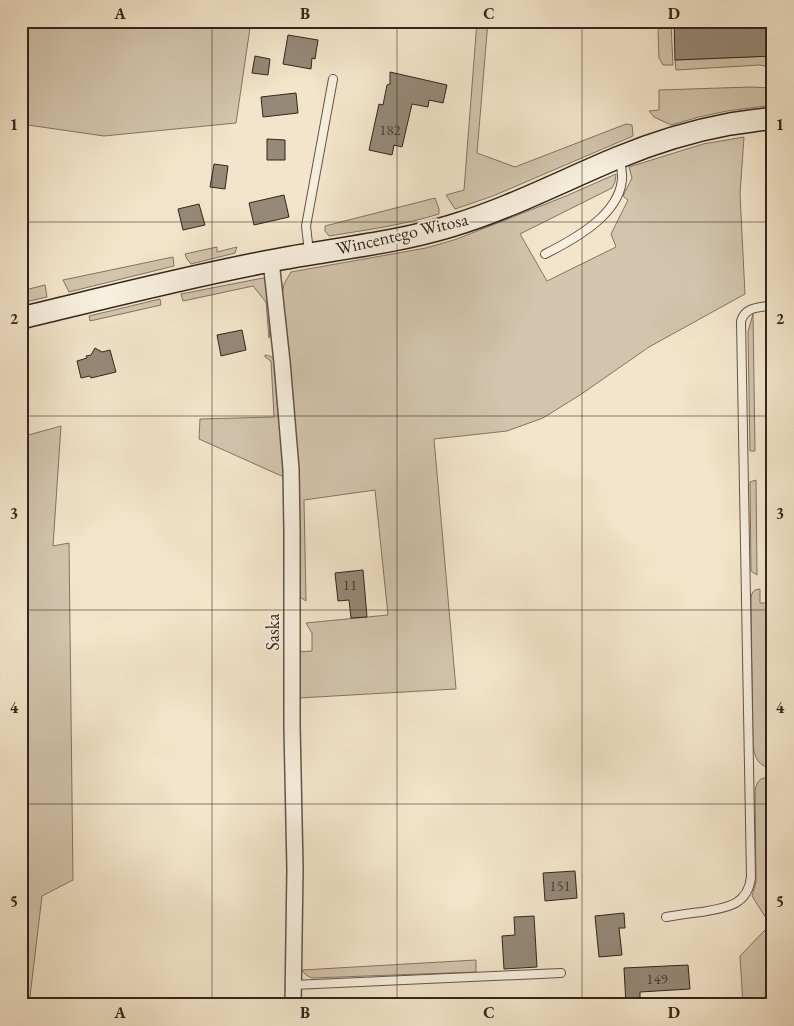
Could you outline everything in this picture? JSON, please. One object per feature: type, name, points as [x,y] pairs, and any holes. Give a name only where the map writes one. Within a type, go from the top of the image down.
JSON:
[{"type":"street","name":"Wincentego Witosa","points":[[21,318],[270,260],[394,239],[451,226],[525,198],[618,158],[674,138],[729,124],[773,118]]},
{"type":"street","name":"Saska","points":[[270,260],[282,362],[290,469],[292,532],[292,726],[295,869],[293,1005]]},
{"type":"lane","points":[[309,254],[306,226],[333,79]]},
{"type":"lane","points":[[545,254],[584,232],[610,208],[619,191],[623,177],[618,158]]},
{"type":"lane","points":[[666,917],[735,905],[743,898],[750,887],[741,322],[743,314],[750,309],[773,305]]},
{"type":"lane","points":[[293,985],[561,973]]},
{"type":"shaded area","points":[[21,21],[251,21],[236,123],[104,136],[21,124]]},
{"type":"shaded area","points":[[477,21],[488,21],[477,153],[515,167],[626,124],[632,125],[633,136],[493,196],[455,209],[446,195],[464,190]]},
{"type":"shaded area","points":[[671,23],[673,65],[663,65],[659,58],[658,31],[661,25]]},
{"type":"shaded area","points":[[773,56],[773,67],[759,65],[676,70],[675,60]]},
{"type":"shaded area","points":[[773,88],[773,105],[727,111],[671,125],[654,117],[649,111],[659,110],[659,90]]},
{"type":"shaded area","points":[[744,137],[740,194],[745,294],[649,347],[543,418],[507,431],[434,439],[456,689],[299,698],[298,652],[312,651],[312,633],[306,623],[388,615],[375,490],[304,500],[306,601],[300,597],[297,588],[281,301],[284,284],[291,272],[426,248],[457,239],[616,174],[612,188],[520,234],[547,281],[616,247],[611,234],[628,200],[623,196],[632,178],[629,167],[703,144]]},
{"type":"shaded area","points":[[435,198],[439,214],[398,224],[329,236],[325,231],[325,226]]},
{"type":"shaded area","points":[[217,247],[217,252],[237,247],[235,253],[191,264],[185,254]]},
{"type":"shaded area","points":[[173,257],[174,266],[69,292],[63,280]]},
{"type":"shaded area","points":[[263,278],[265,280],[269,309],[269,338],[266,302],[253,286],[183,301],[181,294]]},
{"type":"shaded area","points":[[45,285],[47,297],[21,303],[21,291]]},
{"type":"shaded area","points":[[160,299],[161,305],[90,321],[89,316]]},
{"type":"shaded area","points":[[753,314],[755,451],[750,451],[748,332]]},
{"type":"shaded area","points":[[265,355],[275,360],[277,364],[286,478],[199,439],[200,419],[274,417],[271,361]]},
{"type":"shaded area","points":[[61,426],[53,546],[69,543],[73,880],[42,896],[29,1005],[21,1005],[21,437]]},
{"type":"shaded area","points":[[756,480],[757,575],[751,571],[750,482]]},
{"type":"shaded area","points":[[760,589],[760,603],[773,603],[773,768],[760,763],[754,753],[753,743],[751,599],[752,593]]},
{"type":"shaded area","points":[[773,777],[773,929],[752,896],[756,882],[755,790],[757,783],[761,779]]},
{"type":"shaded area","points":[[766,929],[773,939],[773,993],[769,1005],[743,1005],[740,956]]},
{"type":"shaded area","points":[[476,960],[476,972],[312,978],[302,970]]},
{"type":"building","points":[[674,21],[773,21],[773,56],[675,60]]},
{"type":"building","points":[[288,35],[318,40],[315,59],[312,58],[311,69],[283,64]]},
{"type":"building","points":[[255,56],[270,59],[268,75],[252,73]]},
{"type":"building","points":[[390,72],[447,85],[443,103],[429,100],[428,107],[412,104],[402,147],[394,145],[392,155],[369,150],[379,104],[383,105],[387,85],[390,84]]},
{"type":"building","points":[[296,93],[298,113],[263,117],[261,97]]},
{"type":"building","points":[[267,139],[285,140],[285,160],[267,160]]},
{"type":"building","points":[[214,164],[228,166],[225,189],[210,187]]},
{"type":"building","points":[[284,195],[289,217],[254,225],[249,203]]},
{"type":"building","points":[[199,204],[205,225],[183,230],[178,209]]},
{"type":"building","points":[[242,330],[246,350],[221,356],[217,335]]},
{"type":"building","points":[[95,348],[102,352],[110,350],[116,372],[91,378],[90,376],[81,378],[77,361],[87,358],[86,356],[91,355]]},
{"type":"building","points":[[363,570],[367,617],[351,618],[349,600],[338,601],[335,573]]},
{"type":"building","points":[[575,871],[577,898],[545,901],[543,873]]},
{"type":"building","points":[[624,913],[625,928],[619,928],[622,955],[599,957],[595,916]]},
{"type":"building","points":[[534,916],[537,967],[504,969],[502,936],[515,935],[514,917]]},
{"type":"building","points":[[688,965],[690,989],[640,992],[640,1005],[626,1005],[624,968]]}]
